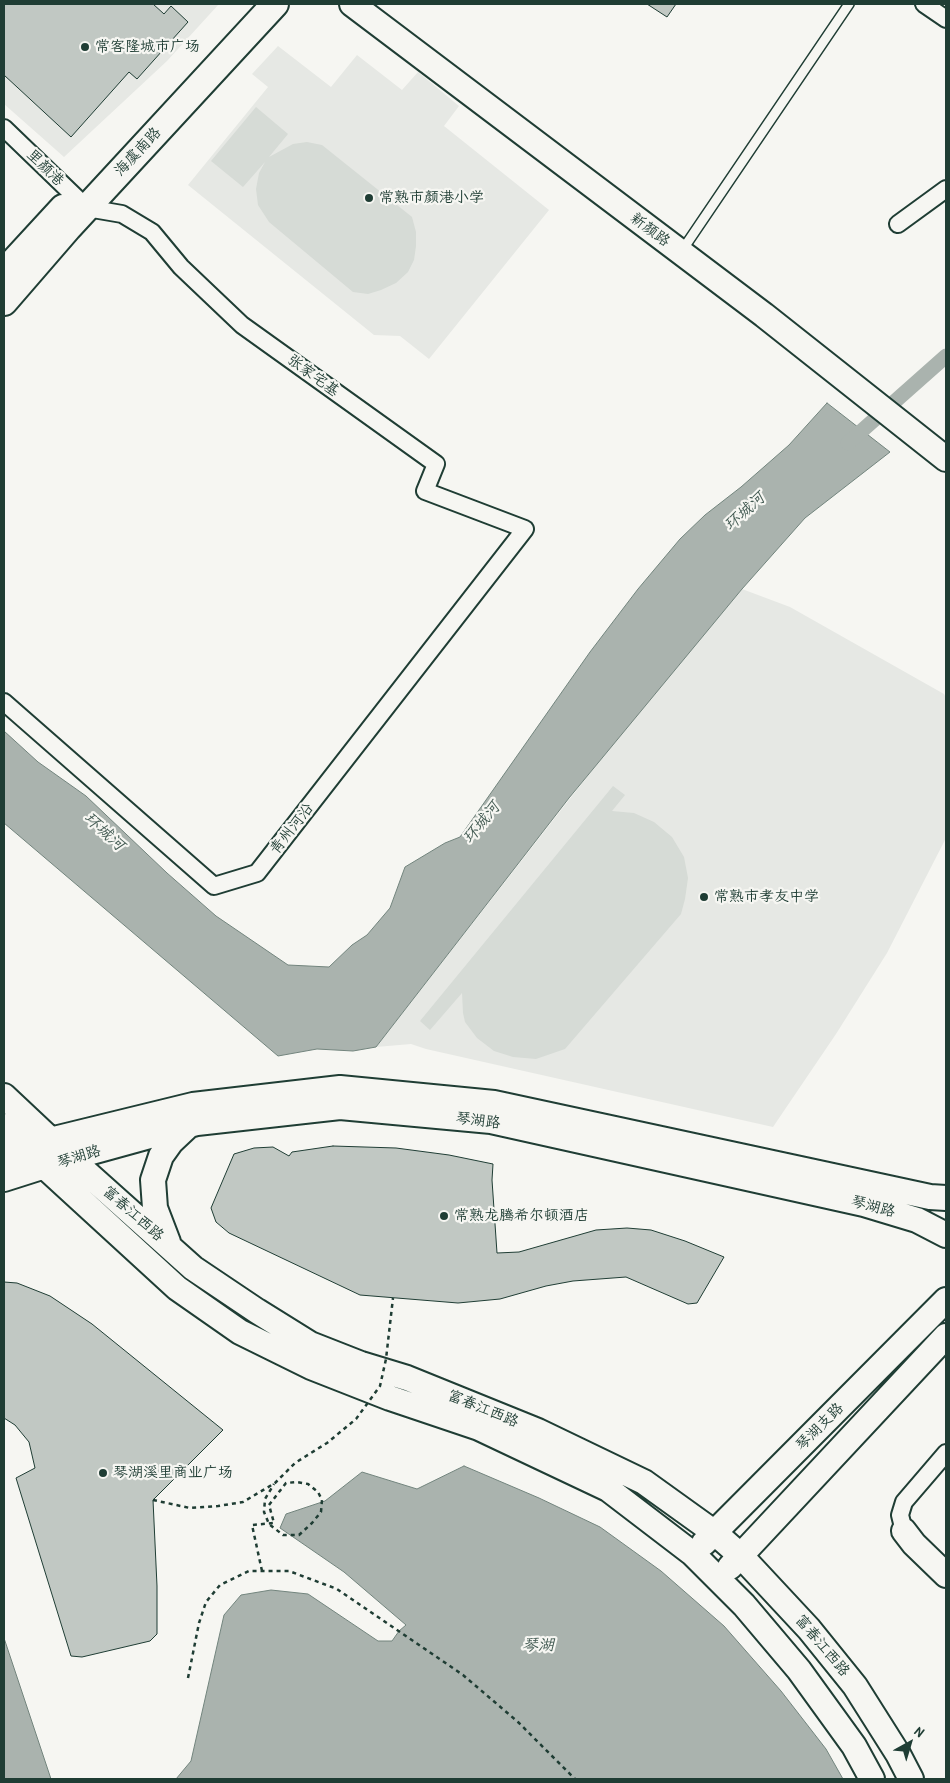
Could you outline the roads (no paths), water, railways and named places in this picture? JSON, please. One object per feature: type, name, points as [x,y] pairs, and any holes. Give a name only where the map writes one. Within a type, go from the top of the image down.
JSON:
[{"type":"main road","name":"海虞南路","points":[[4,302],[80,202],[251,4]]},
{"type":"main road","name":"海虞南路","points":[[4,272],[80,202],[275,4]]},
{"type":"main road","name":"新颜路","points":[[352,4],[764,316],[946,459]]},
{"type":"main road","name":"琴湖路","points":[[4,1156],[50,1140],[193,1105],[340,1088],[494,1103],[930,1197],[946,1198]]},
{"type":"main road","name":"富春江西路","points":[[4,1096],[50,1140],[194,1268],[257,1312],[310,1344],[361,1364],[407,1378],[538,1430],[644,1482],[715,1532],[741,1556],[809,1629],[855,1686],[898,1754],[911,1779]]},
{"type":"main road","name":"琴湖路","points":[[4,1179],[70,1158],[197,1123],[340,1107],[491,1121],[864,1204],[916,1220],[946,1235]]},
{"type":"main road","name":"富春江西路","points":[[4,1126],[26,1149],[177,1288],[240,1332],[311,1367],[390,1398],[479,1428],[608,1489],[693,1554],[744,1605],[799,1670],[854,1746],[872,1779]]},
{"type":"main road","points":[[169,1246],[155,1208],[152,1180],[166,1149],[188,1126]]},
{"type":"main road","points":[[853,1180],[912,1199],[946,1215]]},
{"type":"main road","name":"琴湖支路","points":[[693,1554],[946,1300]]},
{"type":"main road","name":"琴湖支路","points":[[718,1579],[946,1336]]},
{"type":"main road","points":[[904,1531],[914,1544],[946,1575]]},
{"type":"street","points":[[924,4],[946,19]]},
{"type":"street","name":"里颜港","points":[[4,128],[80,202]]},
{"type":"street","points":[[898,224],[946,189]]},
{"type":"street","name":"张家宅基","points":[[80,202],[122,214],[152,232],[181,267],[242,325],[436,464],[425,491],[525,529]]},
{"type":"street","name":"青州河沿","points":[[4,702],[214,886],[257,873],[525,529]]},
{"type":"street","points":[[904,1531],[900,1515],[904,1502],[946,1453]]},
{"type":"lane","points":[[681,253],[850,4]]},
{"type":"water","points":[[827,403],[890,452],[805,518],[742,589],[569,798],[376,1047],[353,1051],[317,1049],[278,1056],[4,823],[4,731],[38,762],[86,796],[167,873],[216,916],[288,965],[329,967],[352,945],[367,935],[390,908],[405,867],[445,843],[460,837],[590,652],[638,589],[680,539],[705,515],[741,487],[789,445]]},
{"type":"water","name":"琴湖","points":[[464,1466],[600,1527],[661,1571],[724,1626],[781,1691],[826,1749],[843,1779],[176,1779],[191,1761],[224,1615],[241,1595],[271,1590],[308,1594],[378,1641],[392,1641],[406,1625],[344,1572],[280,1528],[286,1514],[325,1501],[362,1472],[417,1489]]},
{"type":"water","points":[[4,1638],[51,1779],[4,1779]]},
{"type":"waterway","name":"环城河","points":[[848,443],[946,356]]},
{"type":"place","name":"常客隆城市广场","points":[[85,47]]},
{"type":"place","name":"常熟市颜港小学","points":[[369,198]]},
{"type":"place","name":"常熟市孝友中学","points":[[704,897]]},
{"type":"place","name":"常熟龙腾希尔顿酒店","points":[[444,1216]]},
{"type":"place","name":"琴湖溪里商业广场","points":[[103,1473]]}]
